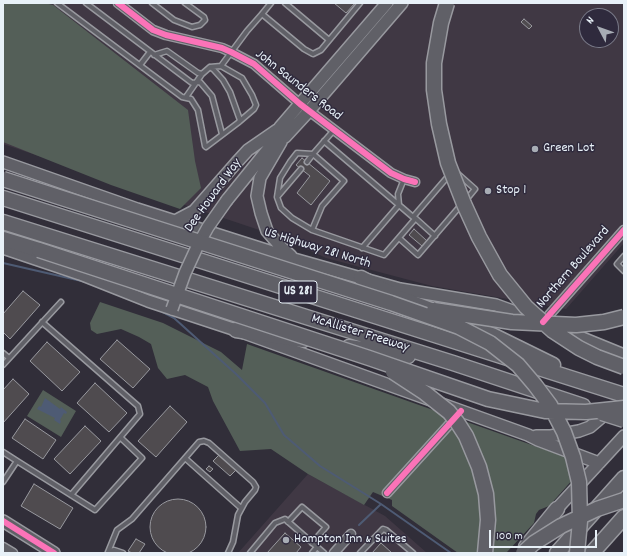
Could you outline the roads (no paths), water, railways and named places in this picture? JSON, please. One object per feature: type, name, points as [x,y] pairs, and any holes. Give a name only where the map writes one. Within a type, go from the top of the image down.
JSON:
[{"type":"highway","points":[[447,3],[441,23],[434,63],[434,90],[439,124],[448,163],[479,238],[500,275],[526,307],[537,317],[553,331],[579,348],[597,357],[624,367]]},
{"type":"highway","points":[[3,179],[391,302],[459,327],[499,349],[518,365],[542,394],[557,417],[564,432],[578,475],[580,521],[577,553]]},
{"type":"highway","name":"McAllister Freeway","points":[[3,198],[596,386],[624,397]]},
{"type":"highway","name":"McAllister Freeway","points":[[3,222],[453,363],[624,420]]},
{"type":"highway","points":[[4,246],[369,358],[488,399],[545,410],[586,412],[624,408]]},
{"type":"highway","points":[[361,278],[397,297],[494,336],[596,386]]},
{"type":"highway","points":[[391,302],[469,317],[512,322],[576,325],[604,322],[624,317]]},
{"type":"highway","points":[[236,330],[453,363]]},
{"type":"highway","points":[[369,358],[400,376],[449,412],[466,436],[479,467],[486,494],[488,520],[485,553]]},
{"type":"highway","points":[[557,553],[624,478]]},
{"type":"highway","points":[[522,553],[561,526],[597,509],[624,500]]},
{"type":"highway","points":[[522,553],[557,509]]},
{"type":"highway","points":[[592,553],[624,517]]},
{"type":"main road","name":"Dee Howard Way","points":[[172,309],[196,247],[208,227],[227,200],[282,132],[300,104],[387,3]]},
{"type":"main road","name":"Dee Howard Way","points":[[282,132],[310,110],[400,4]]},
{"type":"main road","points":[[175,221],[194,210],[248,150],[282,132]]},
{"type":"main road","points":[[282,132],[260,178],[257,196],[267,231],[294,259]]},
{"type":"main road","name":"US Highway 281 North","points":[[3,162],[137,209],[294,259],[400,289],[496,305],[543,322],[624,355]]},
{"type":"main road","points":[[4,246],[148,301],[236,330],[528,435],[599,463]]},
{"type":"main road","points":[[598,345],[624,361]]},
{"type":"main road","points":[[528,435],[551,436],[567,434],[590,427],[624,397]]},
{"type":"main road","points":[[516,553],[624,436]]},
{"type":"main road","points":[[3,521],[54,553]]},
{"type":"street","name":"John Saunders Road","points":[[118,3],[153,30],[166,35],[207,44],[231,52],[254,64],[300,104],[310,110],[391,173],[415,182]]},
{"type":"street","name":"Northern Boulevard","points":[[543,322],[624,230]]},
{"type":"street","points":[[387,493],[461,411]]},
{"type":"street","points":[[334,553],[351,534]]},
{"type":"street","points":[[3,547],[13,553]]},
{"type":"lane","points":[[57,3],[182,97],[186,98],[191,98],[198,110],[206,147],[239,122],[254,109],[256,105],[242,78],[221,66],[210,67],[202,74],[186,98]]},
{"type":"lane","points":[[86,3],[192,83],[200,82],[212,96],[222,134]]},
{"type":"lane","points":[[152,3],[174,20],[192,27],[200,26],[205,20],[204,17],[185,3]]},
{"type":"lane","points":[[221,66],[271,3]]},
{"type":"lane","points":[[285,3],[329,40]]},
{"type":"lane","points":[[262,14],[304,49],[313,54],[321,50],[360,3]]},
{"type":"lane","points":[[140,64],[152,54],[167,51],[198,73],[202,74]]},
{"type":"lane","points":[[210,67],[219,75],[230,92],[239,117],[239,122]]},
{"type":"lane","points":[[307,162],[334,130]]},
{"type":"lane","points":[[324,141],[435,236]]},
{"type":"lane","points":[[312,230],[322,206],[344,180],[313,154],[297,153],[280,178],[277,197],[281,208],[292,218],[312,230],[384,255],[454,170],[475,189],[418,255],[399,238]]},
{"type":"lane","points":[[277,197],[301,169]]},
{"type":"lane","points":[[362,248],[399,205],[398,194],[404,179]]},
{"type":"lane","points":[[624,256],[617,264],[624,271]]},
{"type":"lane","points":[[3,365],[61,302]]},
{"type":"lane","points":[[42,322],[138,406],[140,414],[71,495]]},
{"type":"lane","points":[[3,352],[9,358]]},
{"type":"lane","points":[[3,452],[95,510],[142,458],[121,438]]},
{"type":"lane","points":[[107,553],[117,530],[132,519],[199,442],[204,441],[209,442],[253,482],[256,487],[241,508],[238,515],[233,542],[228,553]]},
{"type":"lane","points":[[185,458],[241,508]]},
{"type":"lane","points":[[3,482],[17,461]]},
{"type":"lane","points":[[288,522],[302,507],[326,527],[312,543]]},
{"type":"lane","points":[[250,553],[275,524],[285,519],[324,553]]},
{"type":"lane","points":[[360,553],[383,530],[386,530],[413,553]]},
{"type":"lane","points":[[312,553],[317,547]]},
{"type":"lane","points":[[107,553],[114,550],[123,553]]},
{"type":"water","points":[[45,398],[60,409],[61,407],[67,412],[66,414],[64,413],[60,420],[60,424],[54,420],[55,418],[37,409],[39,406],[41,407]]},
{"type":"waterway","points":[[3,263],[86,282]]},
{"type":"waterway","points":[[157,309],[174,318],[236,374],[265,403],[284,435],[320,466],[381,504],[451,553]]},
{"type":"waterway","points":[[359,525],[381,504]]},
{"type":"place","name":"Green Lot","points":[[535,149]]},
{"type":"place","name":"Stop 1","points":[[488,191]]},
{"type":"place","name":"Hampton Inn & Suites","points":[[286,540]]}]
